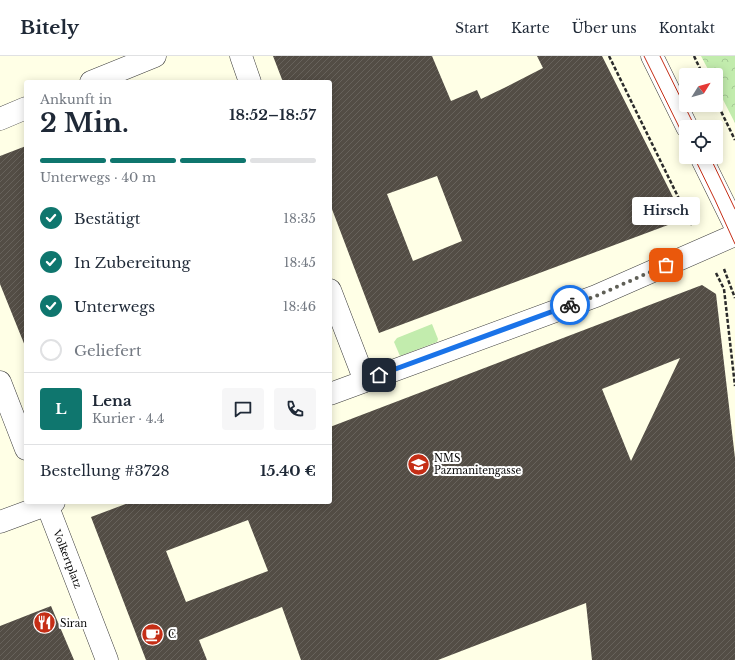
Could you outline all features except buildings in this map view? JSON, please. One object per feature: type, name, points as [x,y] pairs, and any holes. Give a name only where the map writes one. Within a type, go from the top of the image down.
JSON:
[{"type":"street","points":[[96,80],[155,56]]},
{"type":"street","points":[[241,56],[249,80]]},
{"type":"street","points":[[652,56],[684,120]]},
{"type":"street","points":[[0,119],[24,109]]},
{"type":"street","points":[[704,164],[735,226]]},
{"type":"street","points":[[332,393],[596,296],[735,236]]},
{"type":"street","points":[[332,295],[365,381]]},
{"type":"street","points":[[0,382],[24,444]]},
{"type":"street","name":"Volkertplatz","points":[[0,522],[46,504]]},
{"type":"street","name":"Volkertplatz","points":[[49,504],[107,660]]},
{"type":"path","points":[[609,56],[724,289],[735,386]]},
{"type":"path","points":[[694,56],[700,68]]},
{"type":"path","points":[[721,112],[735,140]]},
{"type":"path","points":[[686,213],[720,197]]},
{"type":"green space","points":[[701,56],[735,56],[735,123],[723,100],[723,68],[707,68]]},
{"type":"green space","points":[[432,324],[438,339],[437,342],[400,356],[394,342],[397,338]]},
{"type":"tram line","points":[[644,56],[679,127]]},
{"type":"tram line","points":[[660,56],[692,120]]},
{"type":"tram line","points":[[697,164],[735,244]]},
{"type":"tram line","points":[[713,164],[735,209]]},
{"type":"way so far","points":[[570,305],[596,296],[666,265]]},
{"type":"place","name":"Hirsch","points":[[666,265]]},
{"type":"place","name":"NMS Pazmanitengasse","points":[[419,464]]},
{"type":"place","name":"Siran","points":[[44,623]]},
{"type":"place","name":"C","points":[[152,634]]},
{"type":"route","points":[[379,375],[570,305]]}]
